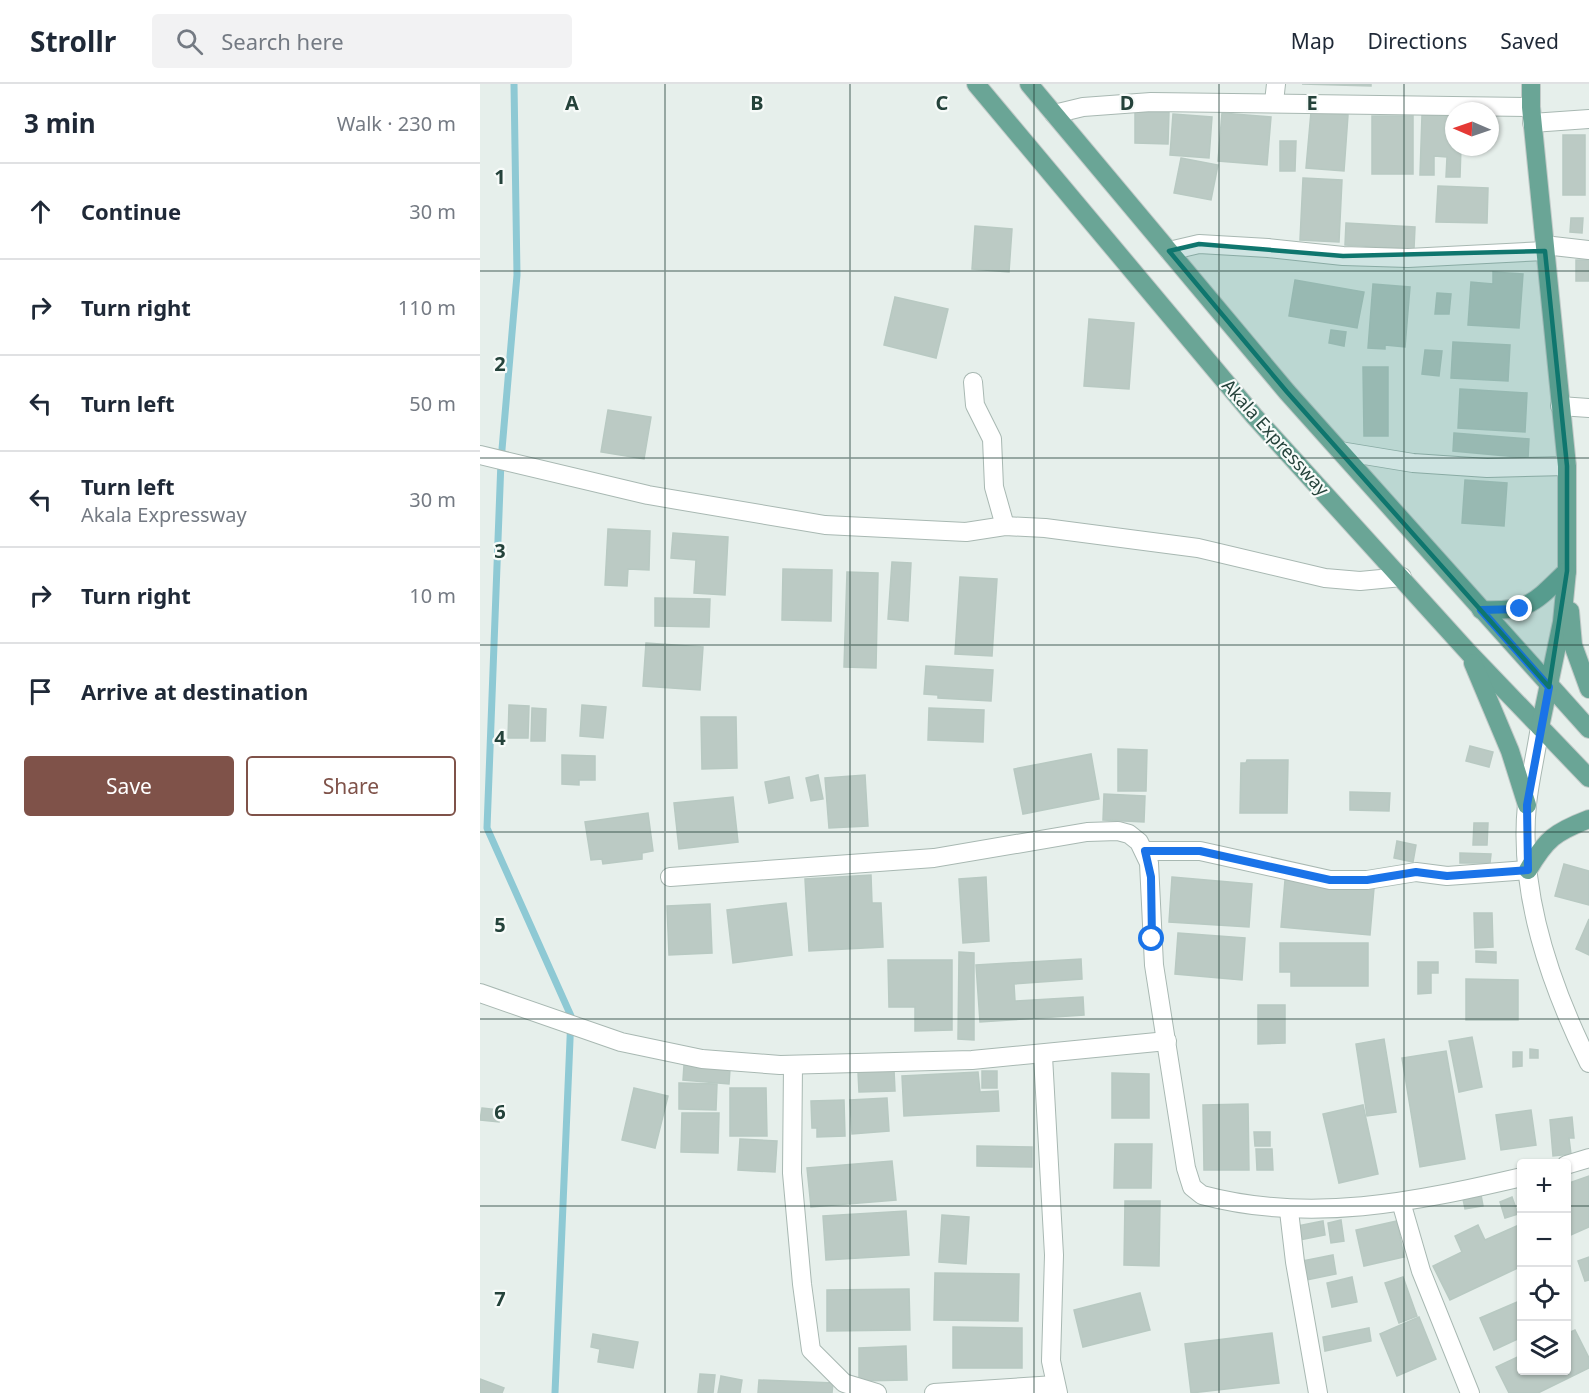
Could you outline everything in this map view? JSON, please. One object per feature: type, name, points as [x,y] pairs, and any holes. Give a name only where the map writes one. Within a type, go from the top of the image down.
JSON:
[{"type":"main road","name":"Akala Expressway","points":[[976,84],[1254,416],[1469,653],[1589,778]]},
{"type":"main road","name":"Akala Expressway","points":[[1029,84],[1340,451],[1589,729]]},
{"type":"main road","points":[[1531,84],[1532,115],[1567,466],[1567,571],[1574,645],[1589,689]]},
{"type":"main road","points":[[1481,610],[1520,609],[1535,601],[1567,571]]},
{"type":"main road","points":[[1540,727],[1562,622],[1567,571]]},
{"type":"main road","points":[[1469,653],[1510,751],[1527,805]]},
{"type":"main road","points":[[1528,870],[1540,850],[1560,830],[1589,819]]},
{"type":"street","points":[[1054,114],[1083,107],[1275,93],[1589,119]]},
{"type":"street","points":[[1169,251],[1199,244],[1386,258],[1494,256],[1545,248],[1589,250]]},
{"type":"street","points":[[973,382],[975,405],[992,439],[994,487],[1005,526]]},
{"type":"street","points":[[1560,406],[1589,408]]},
{"type":"street","points":[[1340,451],[1413,463],[1487,468],[1567,466]]},
{"type":"street","points":[[480,455],[648,495],[825,525],[966,532],[1005,526],[1045,528],[1198,548],[1325,578],[1360,581],[1402,577]]},
{"type":"street","points":[[1540,727],[1527,805],[1528,870],[1537,924],[1576,1037],[1589,1063]]},
{"type":"street","points":[[670,877],[934,858],[1087,832],[1118,831],[1129,834],[1145,851],[1151,877],[1154,965],[1186,1168],[1192,1187],[1202,1195],[1289,1211],[1401,1202],[1463,1191],[1517,1178]]},
{"type":"street","points":[[1145,851],[1200,851],[1330,880],[1367,880],[1416,872],[1447,876],[1528,870]]},
{"type":"street","points":[[480,993],[644,1048],[702,1059],[793,1065],[972,1060],[1043,1056],[1167,1041]]},
{"type":"street","points":[[934,1393],[1056,1389],[1051,1361],[1054,1255],[1043,1056]]},
{"type":"street","points":[[793,1065],[792,1173],[801,1284],[811,1350],[844,1383],[877,1393]]},
{"type":"street","points":[[1571,1163],[1589,1158]]},
{"type":"street","points":[[1401,1202],[1421,1271],[1470,1393]]},
{"type":"street","points":[[1289,1211],[1294,1262],[1318,1393]]},
{"type":"highlighted area","points":[[1199,244],[1343,256],[1545,251],[1567,466],[1567,571],[1549,687],[1287,392],[1169,251]]},
{"type":"building","points":[[1302,84],[1371,84],[1371,86]]},
{"type":"building","points":[[1135,112],[1169,112],[1168,144],[1135,143]]},
{"type":"building","points":[[1311,112],[1348,115],[1344,171],[1306,168]]},
{"type":"building","points":[[1222,113],[1271,117],[1267,165],[1218,161]]},
{"type":"building","points":[[1173,114],[1212,117],[1209,158],[1170,155]]},
{"type":"building","points":[[1422,115],[1445,116],[1445,156],[1461,156],[1460,177],[1446,177],[1447,157],[1434,156],[1434,175],[1420,175]]},
{"type":"building","points":[[1372,116],[1413,116],[1413,174],[1372,174]]},
{"type":"building","points":[[1563,135],[1585,135],[1585,195],[1563,195]]},
{"type":"building","points":[[1280,141],[1296,141],[1295,171],[1280,171]]},
{"type":"building","points":[[1181,158],[1218,165],[1211,200],[1174,193]]},
{"type":"building","points":[[1303,178],[1342,180],[1339,242],[1300,240]]},
{"type":"building","points":[[1438,186],[1488,188],[1487,223],[1436,222]]},
{"type":"building","points":[[1571,218],[1583,218],[1582,233],[1570,232]]},
{"type":"building","points":[[1346,223],[1415,227],[1414,249],[1345,245]]},
{"type":"building","points":[[975,226],[1012,229],[1009,272],[972,269]]},
{"type":"building","points":[[1576,260],[1589,260],[1589,281],[1576,281]]},
{"type":"building","points":[[1493,272],[1523,274],[1519,328],[1468,325],[1471,282],[1493,284]]},
{"type":"building","points":[[1295,280],[1364,292],[1357,328],[1289,316]]},
{"type":"building","points":[[1373,284],[1410,287],[1405,347],[1385,345],[1385,349],[1368,348]]},
{"type":"building","points":[[1437,293],[1451,294],[1449,314],[1435,314]]},
{"type":"building","points":[[895,297],[948,309],[936,358],[884,345]]},
{"type":"building","points":[[1089,319],[1134,323],[1129,389],[1084,386]]},
{"type":"building","points":[[1331,330],[1346,332],[1344,346],[1329,343]]},
{"type":"building","points":[[1453,342],[1510,345],[1508,381],[1451,378]]},
{"type":"building","points":[[1425,350],[1442,351],[1439,376],[1422,374]]},
{"type":"building","points":[[1363,367],[1388,367],[1388,436],[1364,436]]},
{"type":"building","points":[[1460,389],[1527,393],[1525,432],[1458,428]]},
{"type":"building","points":[[608,410],[651,417],[644,459],[601,452]]},
{"type":"building","points":[[1454,433],[1529,439],[1528,458],[1453,451]]},
{"type":"building","points":[[1465,480],[1507,483],[1504,526],[1462,523]]},
{"type":"building","points":[[608,529],[650,531],[649,570],[628,569],[627,586],[605,585]]},
{"type":"building","points":[[673,533],[728,537],[725,595],[694,593],[696,560],[671,558]]},
{"type":"building","points":[[892,562],[911,563],[908,621],[888,619]]},
{"type":"building","points":[[783,569],[832,570],[831,621],[782,620]]},
{"type":"building","points":[[847,572],[878,573],[876,668],[844,667]]},
{"type":"building","points":[[960,577],[997,579],[992,656],[955,654]]},
{"type":"building","points":[[655,598],[710,599],[709,627],[655,626]]},
{"type":"building","points":[[646,643],[703,647],[700,690],[643,686]]},
{"type":"building","points":[[926,666],[993,670],[991,701],[938,698],[938,695],[924,694]]},
{"type":"building","points":[[509,705],[529,706],[528,738],[508,738]]},
{"type":"building","points":[[582,705],[606,707],[603,738],[580,736]]},
{"type":"building","points":[[532,708],[546,709],[545,741],[531,741]]},
{"type":"building","points":[[929,708],[984,710],[983,742],[928,740]]},
{"type":"building","points":[[701,717],[736,717],[737,768],[702,769]]},
{"type":"building","points":[[1470,746],[1493,752],[1489,767],[1466,761]]},
{"type":"building","points":[[1118,749],[1147,750],[1146,791],[1118,791]]},
{"type":"building","points":[[1091,754],[1099,799],[1023,814],[1014,769]]},
{"type":"building","points":[[562,755],[595,756],[595,780],[579,780],[579,785],[562,784]]},
{"type":"building","points":[[1247,760],[1288,760],[1287,813],[1240,813],[1241,763],[1246,763]]},
{"type":"building","points":[[818,775],[823,799],[811,801],[806,778]]},
{"type":"building","points":[[865,775],[868,826],[829,828],[825,778]]},
{"type":"building","points":[[789,777],[793,798],[769,803],[765,782]]},
{"type":"building","points":[[1350,792],[1390,793],[1389,811],[1350,810]]},
{"type":"building","points":[[1104,794],[1145,796],[1144,822],[1103,820]]},
{"type":"building","points":[[733,797],[738,842],[679,849],[674,803]]},
{"type":"building","points":[[648,813],[653,851],[642,853],[642,859],[603,864],[602,859],[591,860],[585,822]]},
{"type":"building","points":[[1474,823],[1488,823],[1487,845],[1473,845]]},
{"type":"building","points":[[1397,841],[1416,845],[1413,862],[1394,858]]},
{"type":"building","points":[[1460,853],[1491,854],[1490,863],[1460,863]]},
{"type":"building","points":[[1564,864],[1589,871],[1589,905],[1555,896]]},
{"type":"building","points":[[871,875],[872,903],[881,903],[883,947],[809,951],[805,879]]},
{"type":"building","points":[[986,877],[989,941],[963,943],[959,879]]},
{"type":"building","points":[[1172,877],[1252,884],[1249,927],[1169,922]]},
{"type":"building","points":[[1285,880],[1374,888],[1370,935],[1281,927]]},
{"type":"building","points":[[786,903],[792,955],[733,963],[727,910]]},
{"type":"building","points":[[710,904],[712,953],[669,955],[667,906]]},
{"type":"building","points":[[1474,913],[1492,913],[1493,947],[1475,948]]},
{"type":"building","points":[[1589,919],[1589,955],[1576,949]]},
{"type":"building","points":[[1178,933],[1245,938],[1242,980],[1175,974]]},
{"type":"building","points":[[1280,943],[1368,943],[1368,986],[1291,986],[1291,972],[1280,972]]},
{"type":"building","points":[[1476,951],[1496,952],[1496,963],[1476,962]]},
{"type":"building","points":[[959,952],[974,953],[974,1040],[958,1039]]},
{"type":"building","points":[[1081,959],[1082,979],[1014,984],[1015,1001],[1083,997],[1084,1015],[980,1022],[976,965]]},
{"type":"building","points":[[888,960],[952,960],[952,1030],[915,1031],[915,1007],[889,1007]]},
{"type":"building","points":[[1418,962],[1438,962],[1438,973],[1431,973],[1431,993],[1418,994]]},
{"type":"building","points":[[1466,979],[1518,980],[1518,1020],[1466,1020]]},
{"type":"building","points":[[1258,1005],[1285,1005],[1285,1043],[1258,1044]]},
{"type":"building","points":[[1472,1037],[1482,1087],[1459,1092],[1449,1041]]},
{"type":"building","points":[[1384,1039],[1396,1112],[1367,1116],[1356,1044]]},
{"type":"building","points":[[1530,1049],[1538,1050],[1538,1058],[1530,1058]]},
{"type":"building","points":[[1446,1051],[1465,1159],[1420,1167],[1402,1058]]},
{"type":"building","points":[[1513,1052],[1522,1052],[1522,1066],[1513,1067]]},
{"type":"building","points":[[684,1065],[730,1069],[729,1084],[683,1080]]},
{"type":"building","points":[[894,1070],[895,1091],[859,1092],[858,1072]]},
{"type":"building","points":[[982,1071],[997,1071],[997,1088],[982,1088]]},
{"type":"building","points":[[978,1072],[980,1092],[998,1091],[999,1111],[904,1116],[902,1076]]},
{"type":"building","points":[[1112,1073],[1149,1074],[1149,1118],[1112,1118]]},
{"type":"building","points":[[679,1083],[717,1084],[716,1110],[679,1109]]},
{"type":"building","points":[[634,1088],[668,1096],[655,1148],[622,1140]]},
{"type":"building","points":[[730,1088],[766,1088],[767,1136],[730,1136]]},
{"type":"building","points":[[887,1098],[889,1131],[852,1134],[850,1100]]},
{"type":"building","points":[[844,1100],[845,1136],[817,1137],[817,1128],[812,1128],[811,1101]]},
{"type":"building","points":[[1248,1104],[1249,1170],[1204,1170],[1203,1105]]},
{"type":"building","points":[[1363,1105],[1378,1174],[1339,1183],[1323,1114]]},
{"type":"building","points":[[482,1108],[499,1110],[499,1122],[480,1120]]},
{"type":"building","points":[[1531,1110],[1536,1145],[1501,1150],[1496,1115]]},
{"type":"building","points":[[682,1113],[719,1113],[718,1153],[681,1152]]},
{"type":"building","points":[[1572,1117],[1574,1138],[1569,1138],[1571,1154],[1553,1156],[1550,1120]]},
{"type":"building","points":[[1254,1132],[1270,1132],[1270,1146],[1255,1146]]},
{"type":"building","points":[[740,1139],[777,1141],[775,1172],[738,1170]]},
{"type":"building","points":[[1115,1144],[1152,1144],[1151,1188],[1114,1188]]},
{"type":"building","points":[[977,1146],[1032,1147],[1032,1167],[977,1166]]},
{"type":"building","points":[[1256,1149],[1272,1149],[1273,1170],[1257,1170]]},
{"type":"building","points":[[892,1161],[896,1200],[811,1207],[807,1168]]},
{"type":"building","points":[[1589,1176],[1589,1227],[1571,1235],[1571,1213],[1571,1182]]},
{"type":"building","points":[[1481,1195],[1483,1206],[1465,1209],[1463,1199]]},
{"type":"building","points":[[1512,1197],[1517,1214],[1505,1218],[1500,1202]]},
{"type":"building","points":[[1125,1201],[1160,1201],[1159,1266],[1124,1265]]},
{"type":"building","points":[[906,1211],[909,1255],[826,1260],[823,1216]]},
{"type":"building","points":[[942,1215],[969,1217],[966,1264],[939,1262]]},
{"type":"building","points":[[1341,1220],[1344,1241],[1331,1243],[1328,1223]]},
{"type":"building","points":[[1323,1221],[1325,1235],[1299,1240],[1297,1226]]},
{"type":"building","points":[[1397,1221],[1404,1257],[1364,1266],[1356,1230]]},
{"type":"building","points":[[1478,1225],[1485,1240],[1517,1226],[1517,1268],[1450,1300],[1433,1266],[1462,1252],[1455,1236]]},
{"type":"building","points":[[1333,1255],[1336,1274],[1306,1280],[1302,1261]]},
{"type":"building","points":[[1589,1257],[1589,1280],[1585,1281],[1578,1261]]},
{"type":"building","points":[[935,1273],[1019,1274],[1018,1321],[934,1320]]},
{"type":"building","points":[[1352,1277],[1357,1302],[1332,1307],[1327,1283]]},
{"type":"building","points":[[1403,1277],[1417,1316],[1399,1323],[1385,1283]]},
{"type":"building","points":[[909,1289],[910,1330],[827,1331],[827,1290]]},
{"type":"building","points":[[1140,1293],[1150,1330],[1083,1347],[1074,1310]]},
{"type":"building","points":[[1517,1302],[1517,1339],[1494,1350],[1480,1318]]},
{"type":"building","points":[[1419,1317],[1436,1359],[1397,1376],[1380,1334]]},
{"type":"building","points":[[953,1327],[1022,1328],[1022,1368],[953,1368]]},
{"type":"building","points":[[1369,1328],[1371,1341],[1325,1351],[1323,1337]]},
{"type":"building","points":[[1575,1330],[1589,1358],[1589,1368],[1538,1393],[1509,1393],[1496,1367],[1517,1357],[1517,1375],[1571,1375],[1571,1332]]},
{"type":"building","points":[[1272,1333],[1279,1383],[1191,1393],[1185,1344]]},
{"type":"building","points":[[593,1334],[638,1342],[633,1368],[598,1362],[600,1349],[591,1347]]},
{"type":"building","points":[[906,1346],[907,1380],[859,1381],[859,1348]]},
{"type":"building","points":[[700,1374],[715,1375],[713,1393],[698,1393]]},
{"type":"building","points":[[721,1376],[742,1380],[740,1393],[718,1393]]},
{"type":"building","points":[[480,1379],[504,1388],[502,1393],[480,1393]]},
{"type":"building","points":[[759,1380],[833,1383],[832,1393],[758,1393]]},
{"type":"waterway","points":[[514,84],[517,275],[501,461],[487,828],[571,1016],[555,1393]]},
{"type":"route","points":[[1152,939],[1151,877],[1145,851],[1200,851],[1298,875],[1330,880],[1367,880],[1398,877],[1416,872],[1447,876],[1528,870],[1527,805],[1549,687],[1481,610],[1520,609]]}]
